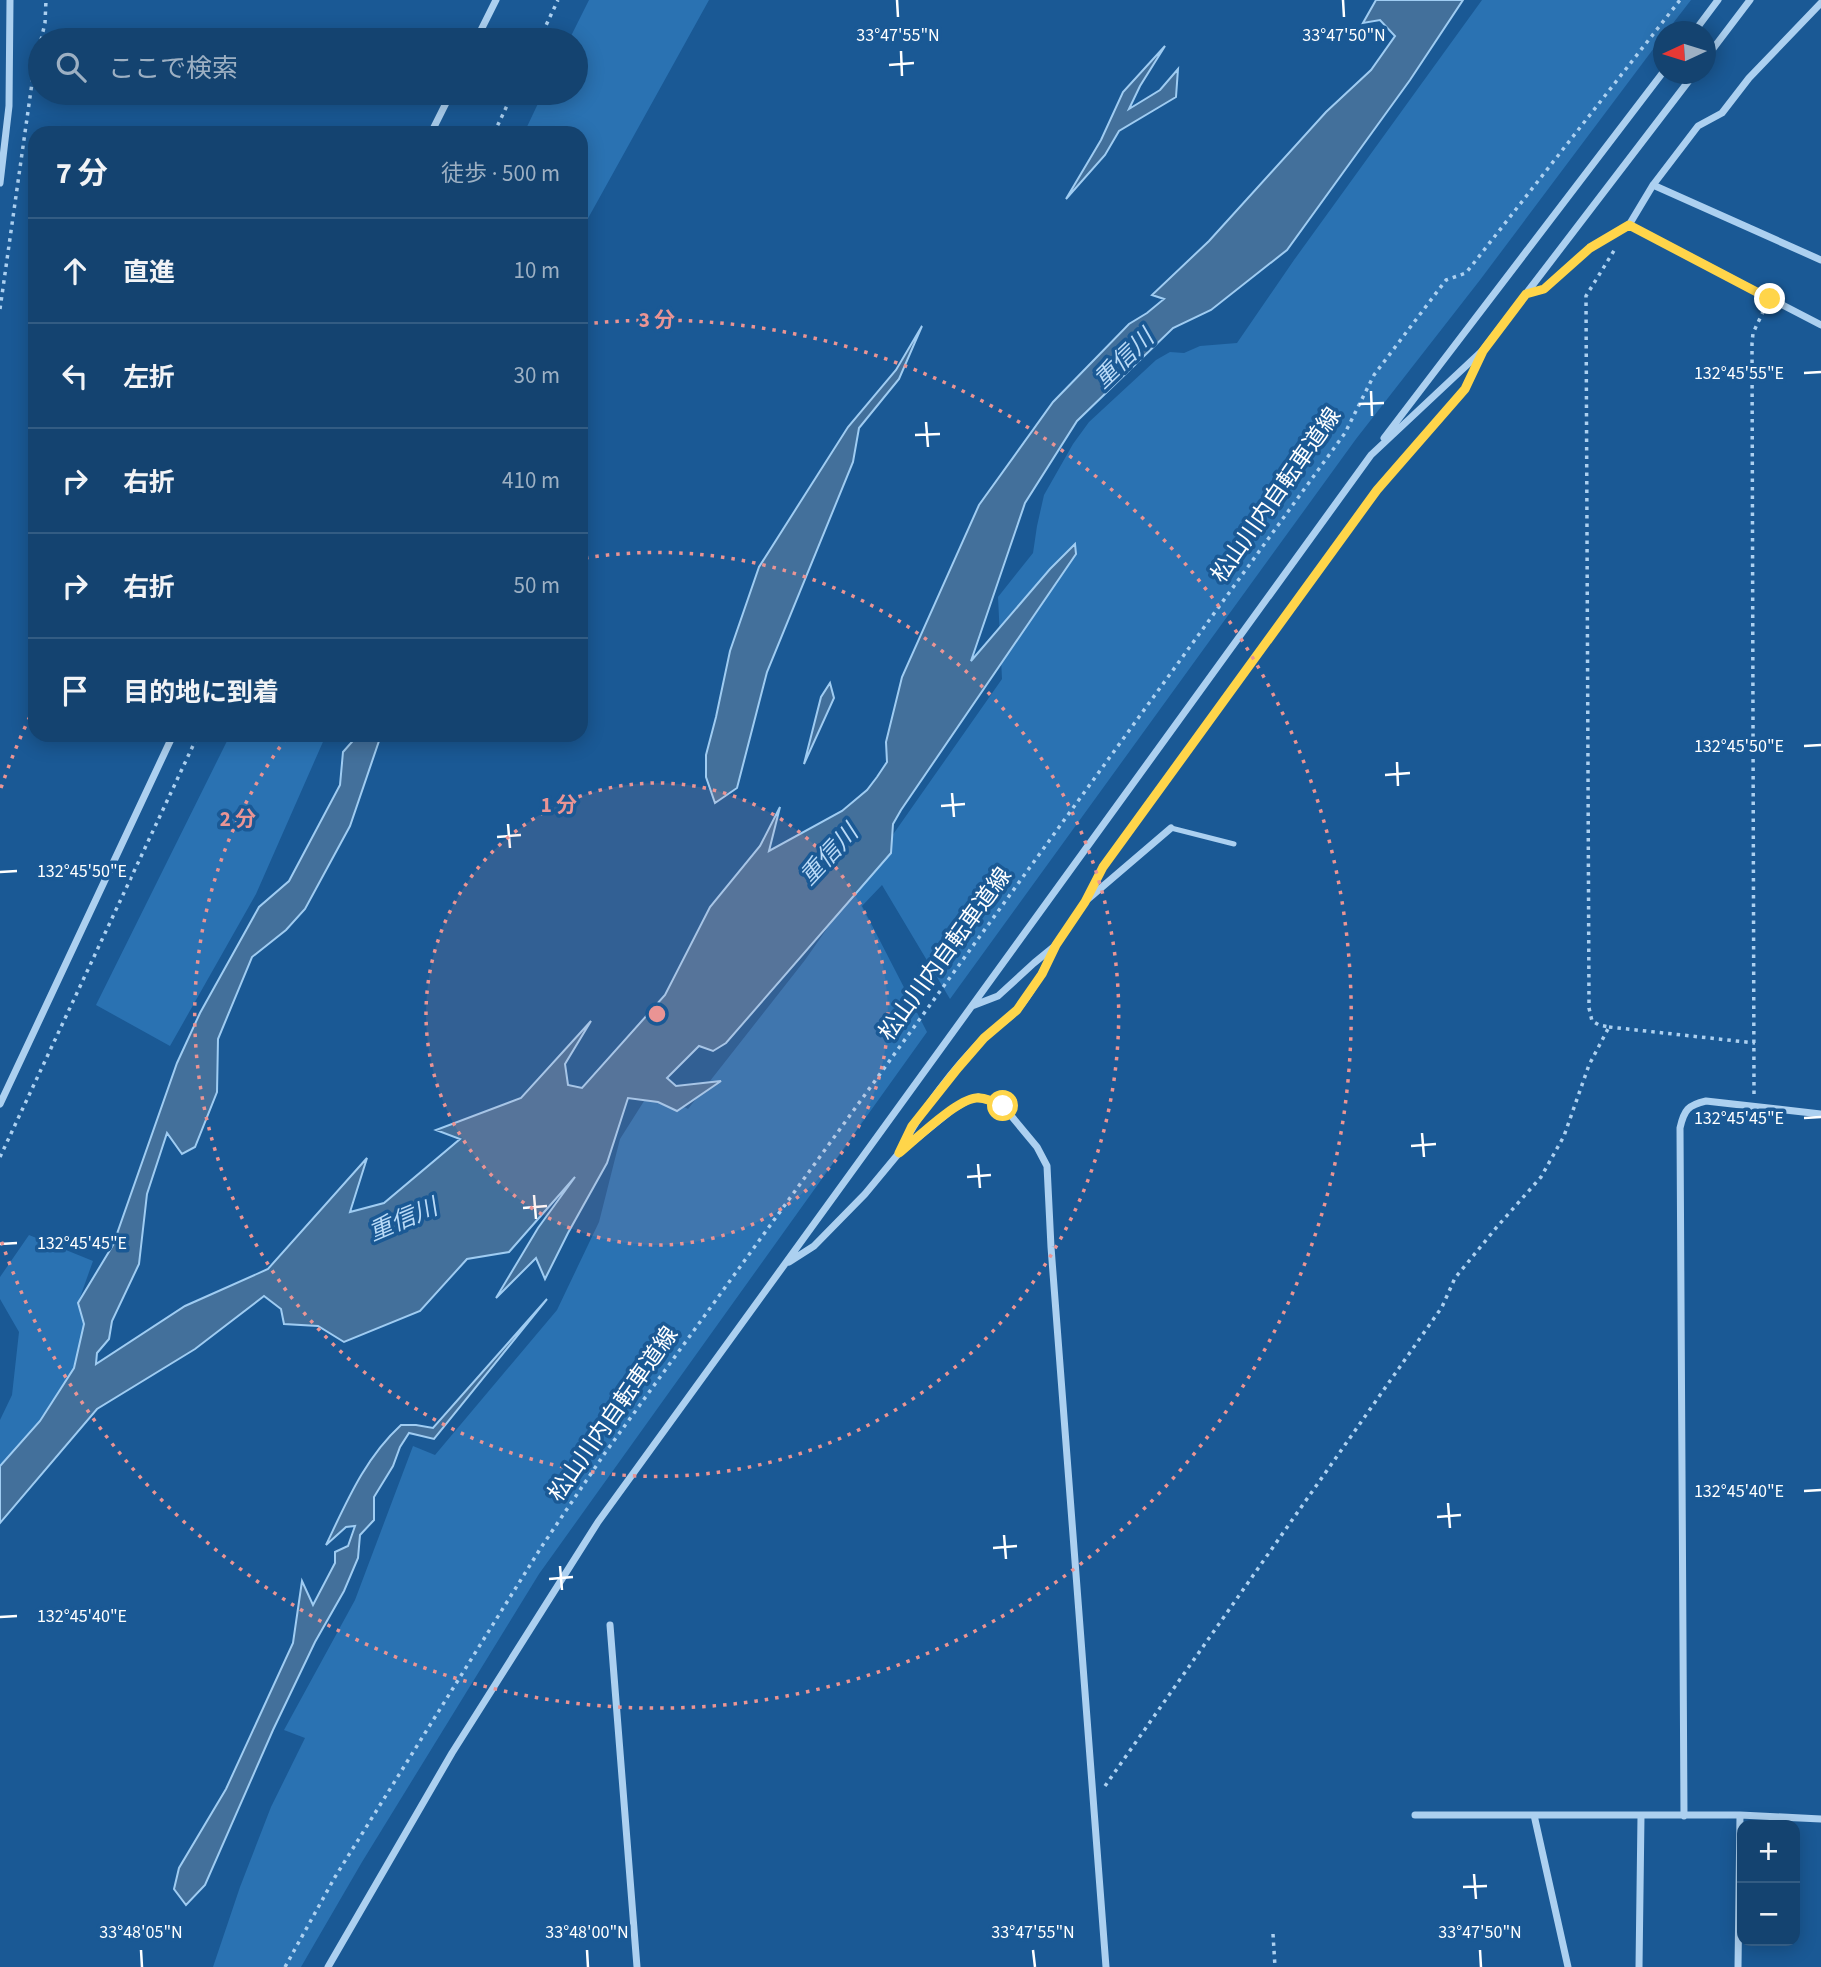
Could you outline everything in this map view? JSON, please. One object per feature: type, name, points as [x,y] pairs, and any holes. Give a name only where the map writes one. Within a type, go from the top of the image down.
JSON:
[{"type":"street","points":[[0,183],[9,106],[10,0]]},
{"type":"street","points":[[482,28],[496,0]]},
{"type":"street","points":[[1702,21],[1717,0]]},
{"type":"street","points":[[1716,45],[1751,0]]},
{"type":"street","points":[[1526,294],[1544,289],[1590,248],[1629,225],[1653,185],[1698,126],[1722,113],[1749,78],[1821,3]]},
{"type":"street","points":[[328,1967],[452,1753],[598,1522],[1371,455],[1654,84]]},
{"type":"street","points":[[1371,455],[1483,351],[1686,84]]},
{"type":"street","points":[[434,126],[445,105]]},
{"type":"street","points":[[1653,185],[1821,260]]},
{"type":"street","points":[[1629,225],[1821,325]]},
{"type":"street","points":[[899,1153],[912,1126],[958,1068],[984,1038],[1017,1010],[1042,974],[1056,945],[1085,902],[1103,867],[1377,490],[1465,389],[1483,351]]},
{"type":"street","points":[[0,1104],[170,742]]},
{"type":"street","points":[[1085,902],[1171,828]]},
{"type":"street","points":[[971,1007],[998,996],[1056,945]]},
{"type":"street","points":[[783,1266],[814,1246],[865,1194],[899,1153],[953,1109],[967,1101],[978,1097],[1003,1106],[1037,1147],[1047,1166],[1106,1967]]},
{"type":"street","points":[[1684,1816],[1680,1128],[1683,1114],[1692,1104],[1706,1101],[1821,1114]]},
{"type":"street","points":[[610,1625],[637,1967]]},
{"type":"street","points":[[1415,1815],[1740,1815],[1821,1819]]},
{"type":"street","points":[[1534,1815],[1568,1967]]},
{"type":"street","points":[[1738,1967],[1740,1815]]},
{"type":"street","points":[[1639,1967],[1641,1816]]},
{"type":"lane","points":[[1171,828],[1234,844]]},
{"type":"path","points":[[44,28],[46,0]]},
{"type":"path","points":[[545,28],[558,0]]},
{"type":"path","name":"松山川内自転車道線","points":[[285,1967],[335,1877],[573,1500],[1345,433],[1374,375],[1446,279],[1465,272],[1680,0]]},
{"type":"path","points":[[0,309],[29,105]]},
{"type":"path","points":[[497,126],[507,105]]},
{"type":"path","points":[[1615,249],[1586,296],[1589,1008],[1592,1021],[1599,1025],[1755,1043]]},
{"type":"path","points":[[1754,1107],[1752,344],[1753,333],[1770,299]]},
{"type":"path","points":[[0,1157],[195,742]]},
{"type":"path","points":[[1093,1802],[1442,1307],[1455,1278],[1541,1177],[1564,1136],[1589,1065],[1609,1027]]},
{"type":"path","points":[[1273,1934],[1275,1967]]},
{"type":"shaded area","points":[[589,0],[709,0],[588,218],[588,126],[527,126],[537,105],[588,105],[588,28],[575,28]]},
{"type":"shaded area","points":[[1482,0],[1691,0],[1675,21],[1653,21],[1653,49],[1480,280],[1356,439],[950,999],[882,885],[862,906],[927,1032],[539,1574],[362,1862],[301,1967],[213,1967],[271,1807],[305,1738],[284,1730],[355,1600],[413,1446],[435,1455],[557,1310],[599,1222],[620,1139],[651,1090],[688,1109],[805,960],[1002,679],[998,597],[1033,553],[1044,495],[1089,422],[1156,360],[1170,352],[1184,353],[1200,346],[1237,343]]},
{"type":"shaded area","points":[[227,742],[323,742],[256,894],[170,1046],[96,1005]]},
{"type":"shaded area","points":[[29,1235],[93,1261],[78,1303],[84,1324],[74,1368],[40,1421],[0,1466],[0,1420],[12,1395],[19,1332],[0,1299],[0,1277]]},
{"type":"water","name":"重信川","points":[[1376,0],[1463,0],[1410,80],[1287,250],[1211,310],[1173,328],[1077,421],[1025,503],[971,661],[1075,544],[1076,554],[901,810],[893,824],[891,853],[726,1043],[713,1051],[699,1046],[667,1078],[676,1086],[721,1081],[677,1111],[658,1102],[628,1098],[607,1163],[545,1279],[536,1258],[496,1298],[538,1228],[575,1177],[509,1252],[467,1259],[420,1311],[344,1342],[318,1326],[284,1324],[281,1309],[264,1296],[195,1349],[97,1409],[0,1523],[0,1466],[40,1421],[74,1368],[84,1324],[78,1303],[113,1245],[177,1063],[200,1013],[259,907],[289,881],[340,785],[343,752],[352,742],[379,742],[350,826],[305,909],[286,930],[252,957],[218,1039],[217,1092],[195,1147],[182,1154],[167,1133],[147,1194],[139,1264],[112,1321],[109,1339],[97,1353],[96,1364],[185,1306],[268,1269],[367,1158],[350,1212],[384,1203],[460,1139],[436,1130],[521,1098],[591,1021],[565,1064],[568,1085],[582,1088],[665,995],[710,907],[760,846],[780,807],[769,851],[842,811],[867,790],[887,762],[886,742],[902,677],[979,505],[1053,402],[1129,324],[1164,299],[1152,295],[1209,241],[1326,112],[1371,70],[1395,36],[1380,20],[1363,23]]},
{"type":"water","points":[[1165,46],[1129,109],[1160,90],[1178,69],[1176,97],[1119,131],[1105,155],[1066,199],[1101,140],[1123,92]]},
{"type":"water","points":[[922,326],[899,379],[859,428],[853,462],[767,672],[737,788],[715,803],[706,777],[706,755],[730,651],[759,567],[848,427],[896,370]]},
{"type":"water","points":[[830,683],[834,698],[804,764],[821,697]]},
{"type":"water","points":[[547,1299],[434,1439],[409,1433],[400,1447],[393,1466],[374,1497],[374,1520],[360,1535],[358,1558],[344,1591],[315,1642],[273,1730],[205,1885],[186,1905],[174,1889],[179,1868],[226,1789],[293,1643],[302,1581],[313,1605],[335,1563],[335,1552],[348,1546],[355,1526],[346,1527],[326,1545],[358,1481],[377,1451],[401,1425],[433,1428]]},
{"type":"route","points":[[1003,1106],[978,1097],[967,1101],[953,1109],[899,1153],[912,1126],[958,1068],[984,1038],[1017,1010],[1042,974],[1056,945],[1085,902],[1103,867],[1377,490],[1465,389],[1483,351],[1526,294],[1544,289],[1590,248],[1629,225],[1770,299]]}]
